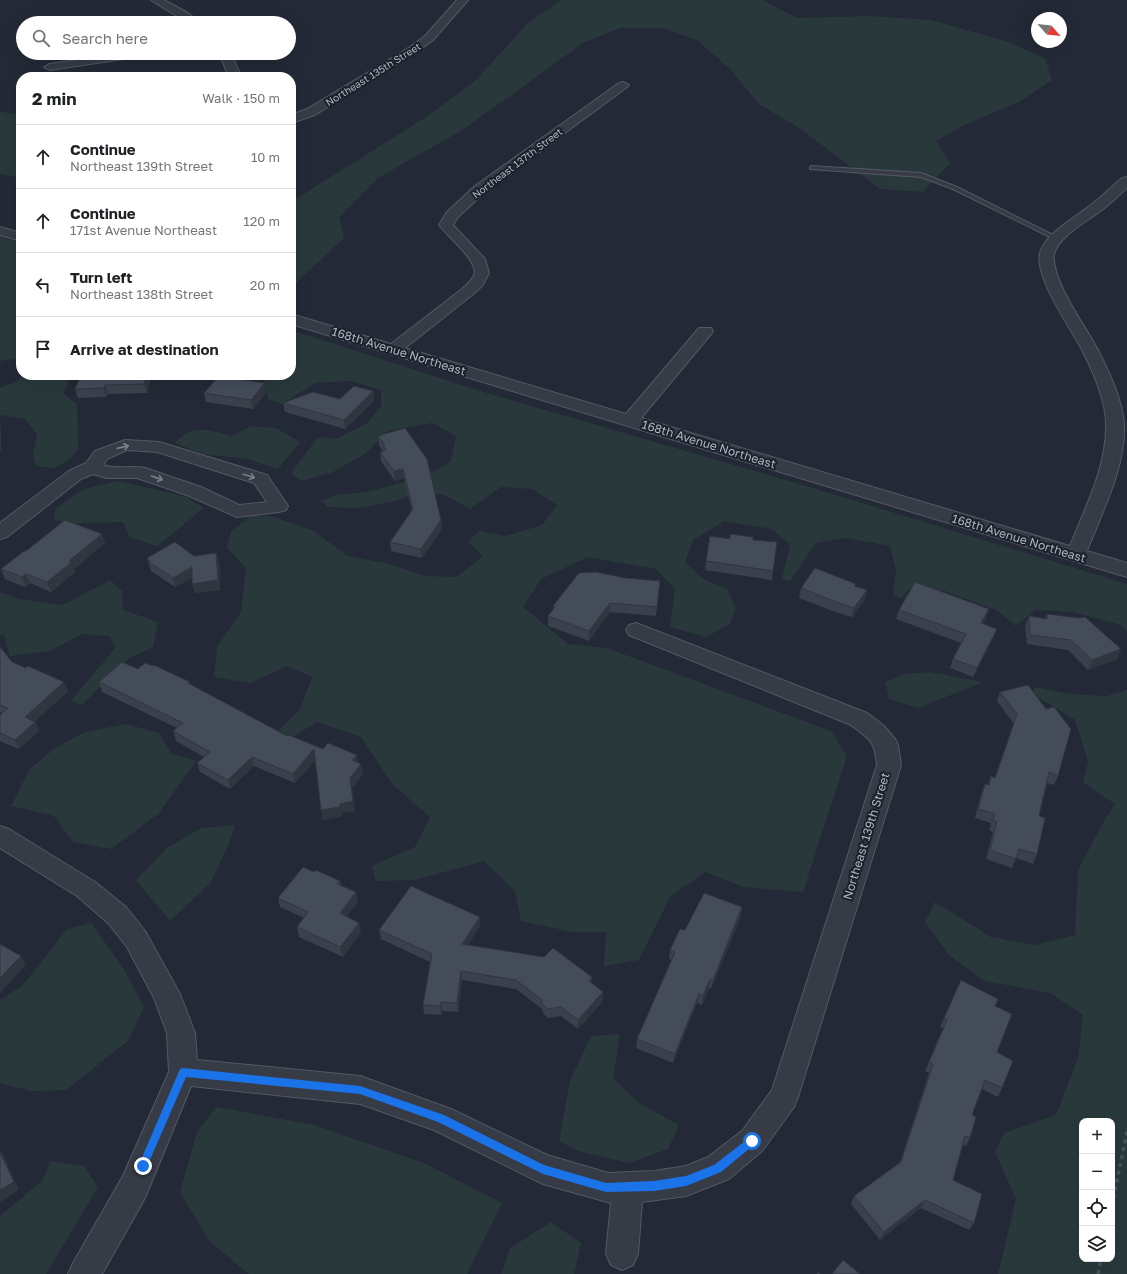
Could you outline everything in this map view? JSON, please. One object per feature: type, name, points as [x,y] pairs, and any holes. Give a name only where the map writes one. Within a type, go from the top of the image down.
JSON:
[{"type":"street","points":[[156,0],[185,16]]},
{"type":"street","name":"Northeast 135th Street","points":[[296,117],[311,112],[414,49],[429,38],[464,0]]},
{"type":"street","points":[[50,67],[96,60]]},
{"type":"street","points":[[228,60],[233,72]]},
{"type":"street","name":"Northeast 137th Street","points":[[393,350],[467,292],[477,282],[482,273],[480,262],[446,226],[452,215],[480,189],[622,85]]},
{"type":"street","points":[[1076,555],[1114,451],[1116,423],[1108,396],[1090,351],[1060,297],[1048,269],[1047,253],[1062,232],[1096,207],[1127,181]]},
{"type":"street","points":[[0,230],[16,235]]},
{"type":"street","name":"168th Avenue Northeast","points":[[296,321],[1127,570]]},
{"type":"street","points":[[630,420],[704,331]]},
{"type":"street","points":[[0,533],[75,475],[92,467],[101,455],[125,445],[159,447],[261,479],[279,506],[238,511],[194,491],[139,472],[107,473],[92,467]]},
{"type":"street","name":"Northeast 139th Street","points":[[183,1072],[360,1090],[441,1118],[543,1169],[606,1187],[654,1186],[686,1181],[718,1168],[752,1141],[784,1097],[889,765],[887,745],[875,731],[859,719],[636,630]]},
{"type":"street","points":[[0,836],[86,889],[117,915],[136,939],[166,994],[181,1033],[183,1072],[134,1186],[84,1274]]},
{"type":"street","points":[[622,1254],[628,1187]]},
{"type":"lane","points":[[812,168],[921,175],[932,178],[949,184],[1022,223],[1058,239]]},
{"type":"path","points":[[1115,1191],[1127,1131]]},
{"type":"path","points":[[1098,1274],[1100,1262]]},
{"type":"shaded area","points":[[561,0],[762,0],[797,18],[869,16],[931,20],[1005,41],[1045,58],[1052,80],[1019,102],[964,125],[936,141],[950,163],[923,192],[880,189],[801,129],[759,104],[731,70],[697,40],[663,28],[620,28],[583,43],[459,132],[378,178],[339,217],[344,238],[296,282],[296,199],[423,119],[474,82],[528,23]]},
{"type":"shaded area","points":[[0,112],[16,114],[16,177],[0,174]]},
{"type":"shaded area","points":[[0,237],[16,242],[16,359],[0,361]]},
{"type":"shaded area","points":[[296,332],[480,391],[813,488],[1127,584],[1127,632],[1121,625],[1073,612],[1035,610],[1016,626],[996,610],[945,591],[910,588],[901,598],[893,595],[896,570],[890,546],[845,538],[816,543],[790,581],[782,579],[790,545],[772,529],[724,521],[693,540],[685,562],[703,579],[727,589],[736,608],[730,624],[706,637],[670,627],[675,589],[656,569],[588,557],[541,579],[523,607],[568,644],[607,648],[831,731],[847,756],[803,892],[743,887],[705,872],[670,897],[639,960],[604,966],[606,932],[572,932],[521,921],[515,891],[484,861],[415,880],[376,881],[372,866],[415,847],[430,817],[393,785],[361,737],[317,722],[278,746],[271,738],[300,709],[312,677],[287,666],[251,683],[214,677],[217,647],[241,612],[246,568],[227,548],[231,531],[252,515],[274,517],[314,531],[347,556],[386,563],[425,576],[457,577],[483,556],[468,542],[479,531],[506,536],[542,525],[557,505],[533,489],[501,487],[470,509],[445,495],[423,492],[395,501],[358,508],[327,507],[322,501],[335,495],[366,492],[424,477],[451,461],[456,436],[432,423],[388,431],[366,453],[333,472],[301,481],[291,473],[318,437],[336,439],[366,424],[381,407],[381,390],[352,381],[315,383],[282,404],[268,399],[264,380],[296,380]]},
{"type":"shaded area","points":[[18,380],[70,380],[63,393],[77,404],[78,449],[71,458],[55,468],[36,466],[33,453],[37,434],[25,419],[0,415],[0,388]]},
{"type":"shaded area","points":[[251,426],[276,428],[300,442],[278,469],[248,459],[203,454],[175,443],[188,433],[195,430],[208,430],[232,436]]},
{"type":"shaded area","points":[[118,481],[184,496],[204,508],[157,546],[129,537],[123,522],[78,523],[54,520],[56,508],[84,489]]},
{"type":"shaded area","points":[[110,580],[122,591],[123,610],[158,622],[153,647],[128,659],[82,705],[71,701],[115,648],[110,636],[82,634],[50,651],[10,656],[4,635],[0,635],[0,592],[19,599],[63,605]]},
{"type":"shaded area","points":[[930,672],[983,682],[918,708],[889,699],[885,682],[904,674]]},
{"type":"shaded area","points":[[1034,687],[1070,694],[1107,696],[1127,690],[1127,1274],[998,1274],[1016,1199],[995,1152],[1004,1133],[1056,1115],[1078,1058],[1083,1015],[1050,993],[985,981],[950,956],[925,922],[935,902],[991,937],[1035,945],[1075,935],[1078,870],[1101,826],[1115,804],[1083,782],[1088,761],[1075,720],[1033,694]]},
{"type":"shaded area","points":[[126,724],[159,733],[172,754],[196,761],[159,813],[111,849],[73,842],[54,816],[11,806],[30,769],[55,748],[85,732]]},
{"type":"shaded area","points":[[235,825],[228,846],[211,882],[170,921],[136,880],[167,848],[201,828]]},
{"type":"shaded area","points":[[91,923],[124,969],[144,1007],[128,1041],[66,1090],[31,1091],[0,1083],[0,1000],[22,986],[67,929]]},
{"type":"shaded area","points":[[620,1034],[613,1078],[639,1103],[679,1125],[668,1149],[629,1163],[578,1151],[559,1141],[570,1081],[591,1036]]},
{"type":"shaded area","points":[[216,1107],[314,1125],[424,1163],[502,1203],[467,1274],[249,1274],[210,1242],[180,1192],[197,1132]]},
{"type":"shaded area","points":[[51,1161],[84,1166],[98,1187],[46,1274],[0,1274],[0,1216],[42,1181]]},
{"type":"shaded area","points":[[551,1222],[581,1243],[574,1274],[501,1274],[510,1248]]},
{"type":"building","points":[[79,380],[145,380],[144,384],[105,385],[104,388],[75,389]]},
{"type":"building","points":[[215,380],[245,380],[265,383],[251,400],[204,393]]},
{"type":"building","points":[[354,386],[373,391],[344,420],[283,403],[313,392],[340,399]]},
{"type":"building","points":[[405,428],[427,459],[441,520],[421,549],[390,542],[413,509],[403,469],[394,471],[380,452],[386,450],[383,446],[385,445],[378,436]]},
{"type":"building","points":[[65,520],[102,534],[69,561],[72,562],[47,582],[26,574],[22,577],[1,569],[26,551]]},
{"type":"building","points":[[730,534],[753,537],[753,540],[777,542],[773,571],[706,561],[710,536],[730,539]]},
{"type":"building","points":[[175,542],[194,556],[216,553],[218,580],[192,584],[192,567],[173,578],[149,562],[150,561],[147,558]]},
{"type":"building","points":[[815,568],[856,584],[854,586],[867,590],[854,608],[801,588]]},
{"type":"building","points":[[596,572],[625,578],[660,581],[657,607],[610,603],[589,631],[548,616],[555,607],[553,606],[579,573]]},
{"type":"building","points":[[915,582],[989,609],[981,623],[997,629],[977,668],[953,659],[966,634],[899,610]]},
{"type":"building","points":[[1047,614],[1079,618],[1085,617],[1121,649],[1092,660],[1071,640],[1030,635],[1029,616],[1047,619]]},
{"type":"building","points":[[0,647],[12,662],[26,668],[28,666],[64,682],[25,717],[35,722],[15,740],[0,733],[0,715],[8,708],[0,705]]},
{"type":"building","points":[[122,662],[138,669],[145,663],[154,665],[190,682],[188,683],[287,736],[289,735],[323,749],[328,743],[357,755],[352,760],[361,764],[350,778],[353,801],[340,804],[340,807],[321,810],[314,749],[293,774],[252,757],[228,780],[197,763],[210,752],[173,731],[183,723],[99,682]]},
{"type":"building","points":[[1028,685],[1046,709],[1054,707],[1071,729],[1058,776],[1049,772],[1039,816],[1045,818],[1037,854],[1019,849],[1016,859],[990,850],[997,822],[993,821],[995,814],[978,809],[985,784],[989,785],[991,776],[995,778],[1017,714],[1000,692]]},
{"type":"building","points":[[303,867],[314,872],[316,870],[340,881],[337,884],[356,892],[340,913],[359,923],[340,947],[297,927],[308,912],[278,898]]},
{"type":"building","points":[[411,886],[480,917],[462,944],[544,957],[553,948],[592,977],[589,981],[603,992],[578,1020],[561,1007],[548,1009],[542,1004],[542,1000],[516,980],[461,971],[457,1003],[441,1002],[440,1006],[423,1005],[432,954],[379,930]]},
{"type":"building","points":[[704,893],[742,907],[713,980],[710,979],[703,996],[699,994],[675,1054],[637,1039],[675,952],[670,950],[680,929],[685,930]]},
{"type":"building","points":[[0,944],[21,956],[0,978]]},
{"type":"building","points":[[961,980],[998,999],[995,1006],[1012,1014],[997,1052],[1013,1061],[1002,1088],[985,1080],[972,1115],[976,1117],[970,1138],[965,1136],[953,1180],[982,1194],[974,1223],[925,1200],[884,1232],[854,1196],[901,1162],[933,1064],[929,1062],[947,1020],[944,1018]]},
{"type":"building","points":[[0,1152],[14,1182],[0,1190]]},
{"type":"building","points":[[843,1260],[860,1274],[832,1274]]},
{"type":"route","points":[[143,1166],[183,1072],[360,1090],[441,1118],[543,1169],[608,1188],[654,1186],[686,1181],[718,1168],[752,1141]]}]
